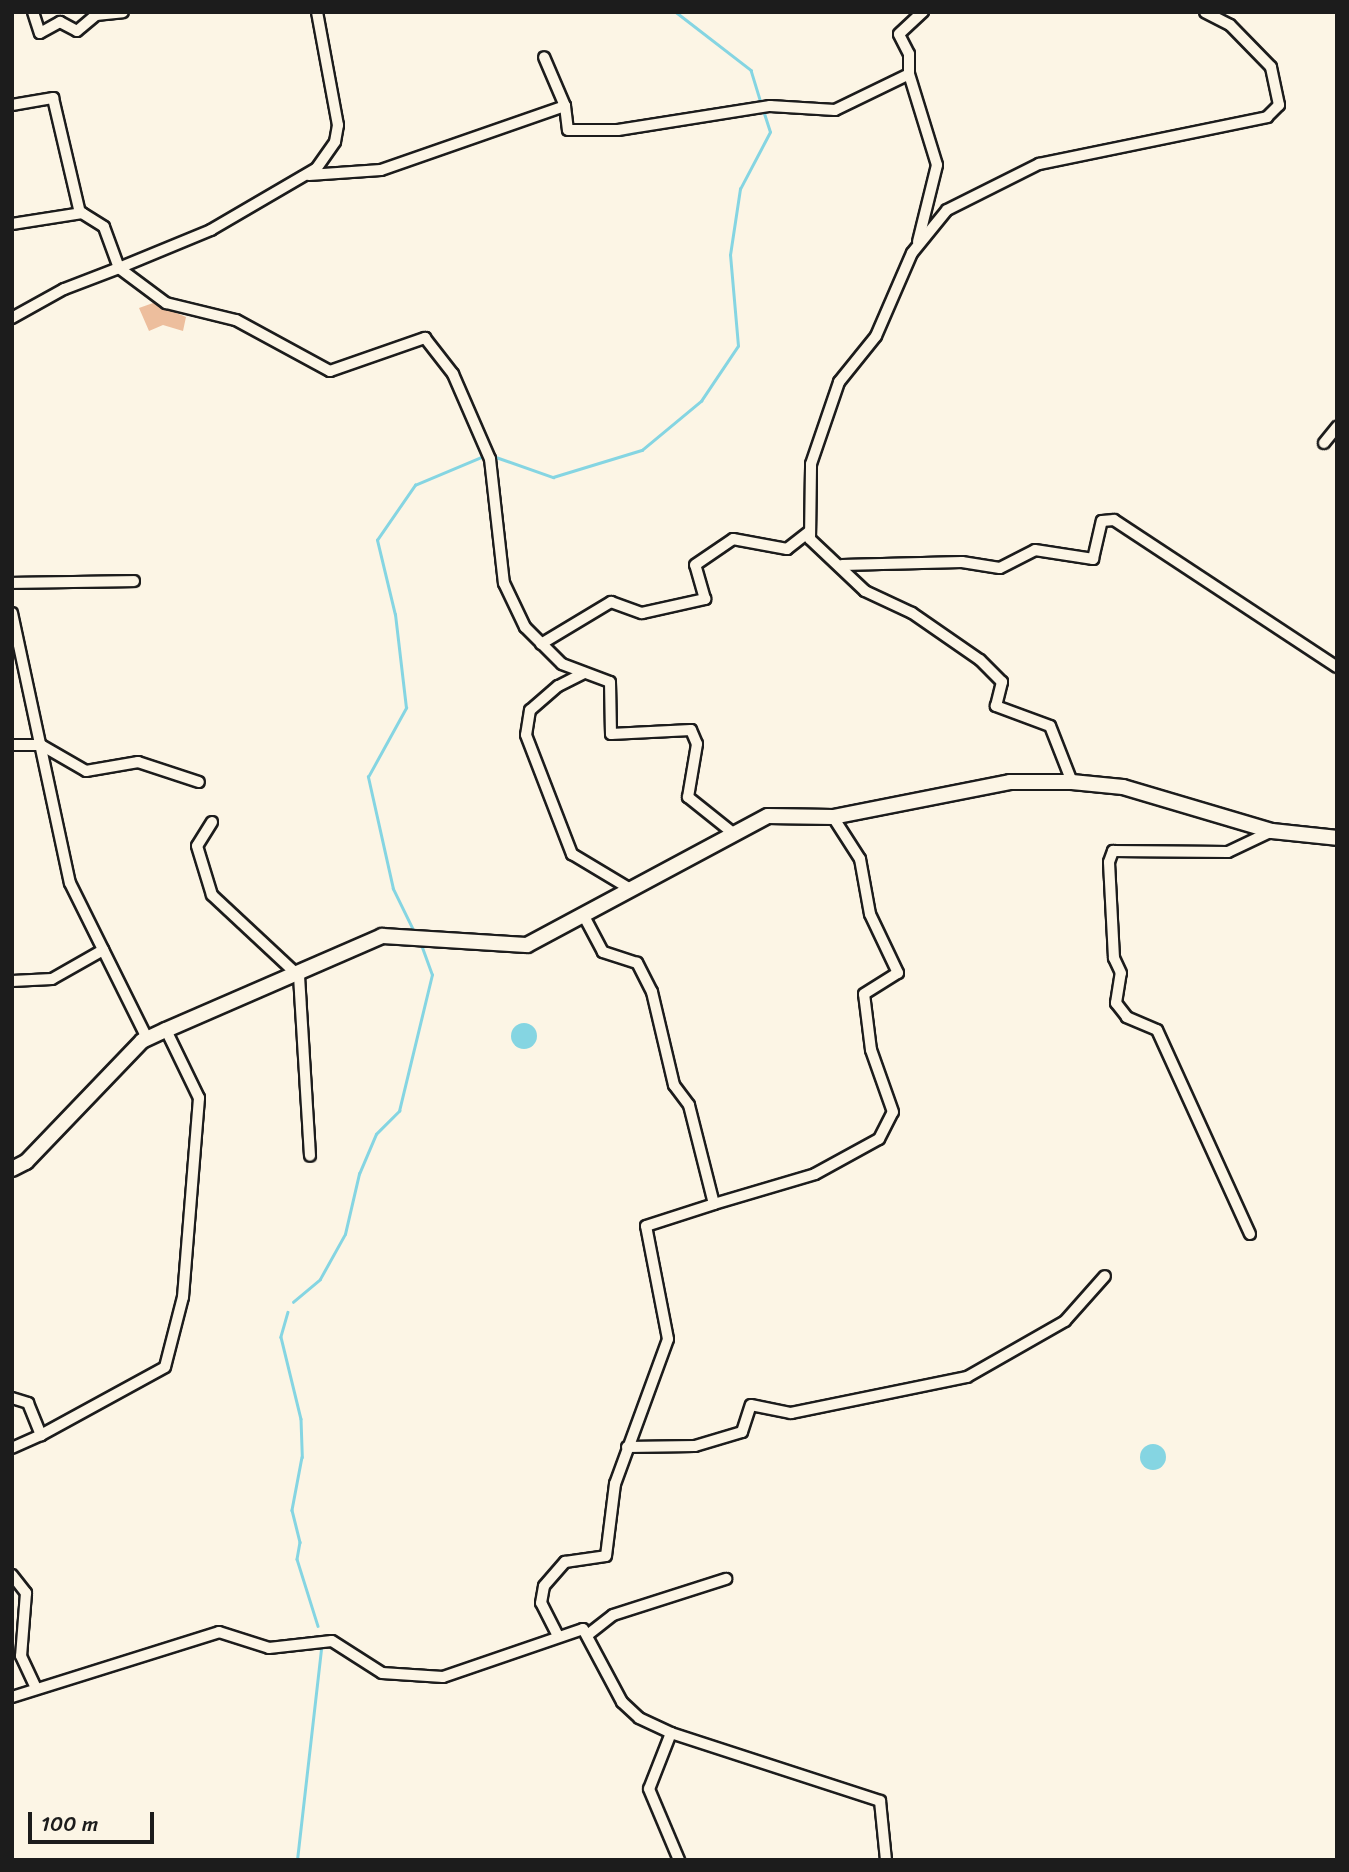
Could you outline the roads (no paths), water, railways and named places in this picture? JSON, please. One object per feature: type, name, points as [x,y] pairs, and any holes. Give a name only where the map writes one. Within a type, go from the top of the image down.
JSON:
[{"type":"street","points":[[33,12],[40,33],[60,22],[77,31],[96,15],[123,12]]},
{"type":"street","points":[[12,318],[64,289],[211,230],[309,175],[335,142],[338,125],[317,12]]},
{"type":"street","points":[[923,12],[899,34],[909,54],[909,75],[937,165],[917,246],[876,336],[839,382],[811,464],[808,532],[828,558],[842,565],[865,591],[912,613],[980,660],[1002,682],[996,706],[1049,726],[1072,782]]},
{"type":"street","points":[[917,246],[947,210],[1039,164],[1266,117],[1279,105],[1271,67],[1230,25],[1205,12]]},
{"type":"street","points":[[544,57],[565,106],[568,130],[618,130],[770,106],[835,110],[909,75]]},
{"type":"street","points":[[12,105],[53,99],[80,213]]},
{"type":"street","points":[[309,175],[382,170],[565,106]]},
{"type":"street","points":[[12,223],[80,213],[104,227],[120,268],[166,303],[236,320],[330,371],[425,338],[453,373],[488,454],[504,583],[525,627],[562,664],[610,682],[611,734],[691,730],[697,744],[688,797],[733,833]]},
{"type":"street","points":[[1324,443],[1337,427]]},
{"type":"street","points":[[842,565],[962,562],[1000,568],[1035,550],[1093,559],[1102,521],[1114,520],[1337,667]]},
{"type":"street","points":[[541,644],[611,602],[642,612],[705,599],[695,565],[733,539],[787,549],[808,532]]},
{"type":"street","points":[[12,583],[134,581]]},
{"type":"street","points":[[12,613],[70,883],[147,1038]]},
{"type":"street","points":[[584,673],[558,686],[530,710],[526,735],[572,854],[633,891]]},
{"type":"street","points":[[12,745],[41,745],[86,771],[138,762],[199,782]]},
{"type":"street","points":[[12,1168],[26,1162],[147,1038],[299,976],[382,936],[511,947],[584,917],[768,816],[833,817],[1010,782],[1072,782],[1123,787],[1272,831],[1337,838]]},
{"type":"street","points":[[558,1636],[541,1603],[544,1586],[549,1573],[565,1562],[606,1556],[615,1484],[668,1339],[646,1226],[815,1174],[879,1139],[893,1112],[871,1050],[864,994],[898,973],[870,914],[860,859],[833,817]]},
{"type":"street","points":[[212,822],[197,846],[212,895],[299,976],[310,1156]]},
{"type":"street","points":[[1250,1234],[1157,1030],[1127,1017],[1116,1003],[1121,973],[1114,958],[1109,862],[1112,851],[1228,852],[1272,831]]},
{"type":"street","points":[[584,917],[603,952],[637,963],[652,992],[674,1084],[689,1105],[714,1204]]},
{"type":"street","points":[[12,981],[52,979],[103,950]]},
{"type":"street","points":[[12,1448],[41,1436],[166,1367],[183,1297],[199,1098],[166,1030]]},
{"type":"street","points":[[627,1447],[695,1446],[742,1432],[751,1405],[791,1413],[967,1377],[1065,1321],[1105,1276]]},
{"type":"street","points":[[12,1398],[28,1403],[41,1436]]},
{"type":"street","points":[[12,1575],[26,1593],[21,1656],[36,1688]]},
{"type":"street","points":[[590,1633],[612,1615],[726,1579]]},
{"type":"street","points":[[12,1697],[219,1632],[269,1648],[332,1641],[382,1674],[443,1677],[583,1629],[590,1633],[629,1712],[671,1733],[880,1801],[886,1860]]},
{"type":"street","points":[[671,1733],[649,1789],[679,1860]]},
{"type":"water","points":[[524,1023],[533,1027],[537,1036],[533,1045],[524,1049],[515,1045],[511,1036],[515,1027]]},
{"type":"water","points":[[1153,1444],[1162,1448],[1166,1457],[1162,1466],[1153,1470],[1144,1466],[1140,1457],[1144,1448]]},
{"type":"waterway","points":[[676,12],[751,70],[761,103]]},
{"type":"waterway","points":[[493,456],[553,477],[642,450],[701,401],[738,346],[730,255],[740,189],[770,132],[763,110]]},
{"type":"waterway","points":[[414,932],[393,889],[368,777],[406,708],[395,615],[377,540],[415,485],[486,455]]},
{"type":"waterway","points":[[293,1302],[320,1279],[345,1234],[359,1174],[376,1134],[399,1111],[432,975],[422,947]]},
{"type":"waterway","points":[[288,1312],[281,1337],[301,1419],[302,1457],[292,1510],[300,1542],[297,1559],[318,1626]]},
{"type":"waterway","points":[[297,1860],[321,1648]]}]
